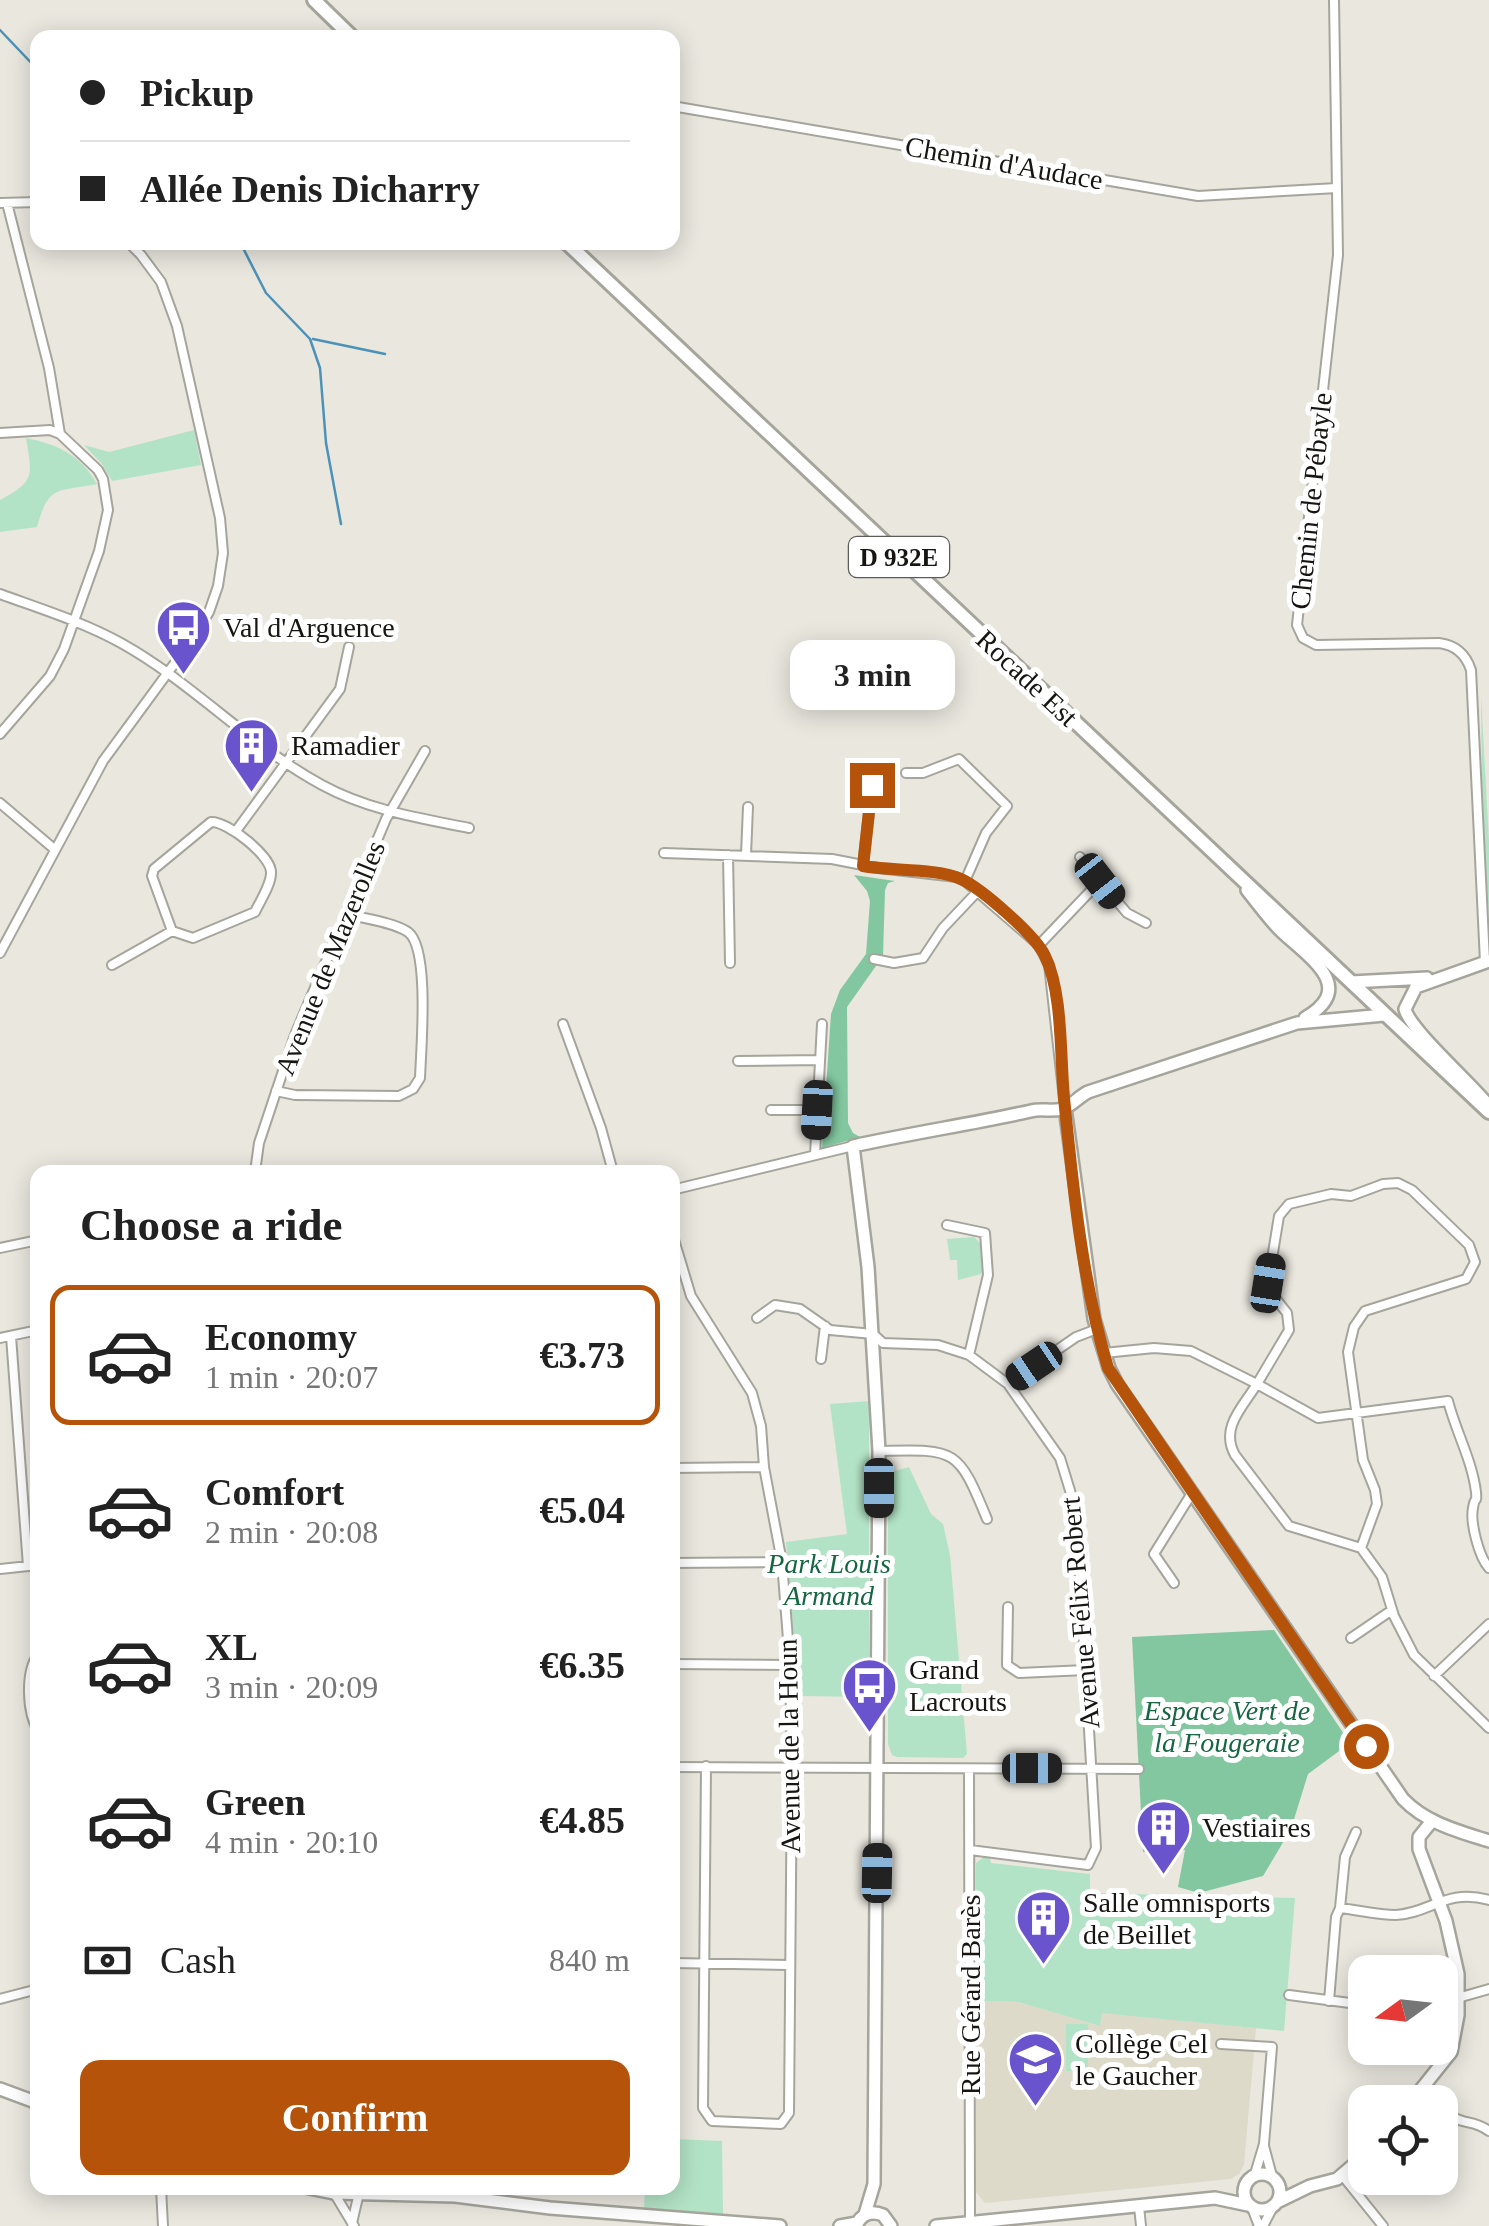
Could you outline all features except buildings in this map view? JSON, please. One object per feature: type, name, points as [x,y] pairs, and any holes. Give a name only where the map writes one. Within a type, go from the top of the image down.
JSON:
[{"type":"main road","points":[[314,0],[345,30]]},
{"type":"main road","name":"Rocade Est","points":[[574,250],[1384,1015],[1489,1109]]},
{"type":"street","name":"Chemin de Pébayle","points":[[1334,0],[1336,280],[1298,626],[1303,638],[1316,646],[1446,644],[1468,662],[1487,961]]},
{"type":"street","name":"Chemin d'Audace","points":[[680,107],[1198,196],[1337,188]]},
{"type":"street","points":[[30,202],[3,203],[49,368],[60,434]]},
{"type":"street","points":[[0,952],[103,761],[209,612],[218,586],[223,553],[220,518],[177,326],[161,282],[137,250]]},
{"type":"street","points":[[0,432],[50,430],[60,434],[98,470],[108,510],[100,551],[76,622],[50,676],[0,734]]},
{"type":"street","points":[[0,594],[123,644],[287,763],[325,786],[390,812],[470,828]]},
{"type":"street","points":[[236,832],[340,689],[348,647]]},
{"type":"street","name":"Avenue de Mazerolles","points":[[256,1165],[259,1143],[296,1034],[390,812],[425,751]]},
{"type":"street","points":[[906,773],[922,773],[959,760],[1007,806],[986,832],[965,881]]},
{"type":"street","points":[[863,866],[872,785]]},
{"type":"street","points":[[0,803],[54,848]]},
{"type":"street","points":[[746,855],[748,807]]},
{"type":"street","points":[[112,965],[172,931],[193,938],[255,912],[272,876],[270,866],[222,822],[211,822],[154,869],[152,883],[172,931]]},
{"type":"street","points":[[664,853],[832,859],[956,877],[978,890],[1039,945],[1053,983],[1088,1287],[1097,1330],[1117,1384],[1403,1800],[1432,1821],[1489,1841]]},
{"type":"street","points":[[728,855],[730,963]]},
{"type":"street","points":[[1080,858],[1128,912],[1146,923]]},
{"type":"street","points":[[1232,871],[1274,924],[1327,977],[1329,990],[1324,1005],[1297,1023]]},
{"type":"street","points":[[1039,945],[1100,881]]},
{"type":"street","points":[[874,958],[894,963],[923,958],[943,928],[978,890]]},
{"type":"street","points":[[276,1092],[399,1096],[413,1089],[420,1078],[419,945],[407,932],[347,914]]},
{"type":"street","points":[[1487,961],[1436,978],[1412,991],[1406,1002],[1406,1016],[1489,1109]]},
{"type":"street","points":[[1351,982],[1436,978]]},
{"type":"street","points":[[680,1188],[922,1131],[1065,1108],[1088,1092],[1297,1023],[1384,1015]]},
{"type":"street","points":[[563,1024],[611,1165]]},
{"type":"street","points":[[815,1155],[822,1024]]},
{"type":"street","points":[[738,1060],[820,1060]]},
{"type":"street","points":[[771,1110],[817,1110]]},
{"type":"street","points":[[853,1146],[873,1334],[879,1451],[874,2184],[888,2221]]},
{"type":"street","points":[[1361,1548],[1377,1504],[1364,1460],[1348,1352],[1354,1327],[1365,1311],[1456,1284],[1474,1268],[1475,1256],[1469,1245],[1412,1190],[1398,1183],[1383,1184],[1351,1196],[1331,1194],[1289,1204],[1279,1216],[1268,1283],[1288,1313],[1289,1330],[1228,1432],[1228,1442],[1289,1526],[1361,1548],[1382,1577],[1392,1610],[1414,1655],[1489,1728]]},
{"type":"street","points":[[947,1225],[985,1232],[988,1275],[969,1355]]},
{"type":"street","points":[[0,1248],[30,1242]]},
{"type":"street","name":"Avenue de la Houn","points":[[680,1260],[691,1296],[752,1392],[782,1562],[792,1766],[788,2113],[782,2124],[712,2121],[703,2108],[706,1964]]},
{"type":"street","points":[[1474,1268],[1489,1272]]},
{"type":"street","name":"Avenue Félix Robert","points":[[757,1318],[775,1305],[800,1309],[830,1330],[873,1334],[883,1342],[938,1345],[969,1355],[1008,1384],[1060,1458],[1076,1510],[1096,1848],[1088,1865],[970,1850]]},
{"type":"street","points":[[821,1359],[825,1326]]},
{"type":"street","points":[[1008,1384],[1076,1337],[1097,1330]]},
{"type":"street","points":[[0,1338],[30,1332]]},
{"type":"street","points":[[12,1336],[30,1532]]},
{"type":"street","points":[[1104,1353],[1154,1348],[1191,1352],[1318,1418],[1448,1401],[1457,1436],[1466,1447],[1476,1497],[1472,1510],[1482,1561],[1489,1568]]},
{"type":"street","points":[[879,1451],[940,1451],[966,1468],[987,1519]]},
{"type":"street","points":[[680,1468],[764,1467]]},
{"type":"street","points":[[1174,1584],[1154,1554],[1192,1493]]},
{"type":"street","points":[[680,1563],[782,1562]]},
{"type":"street","points":[[0,1569],[30,1565]]},
{"type":"street","points":[[1008,1608],[1007,1665],[1019,1673],[1086,1670]]},
{"type":"street","points":[[1351,1638],[1392,1610]]},
{"type":"street","points":[[1434,1676],[1489,1624]]},
{"type":"street","points":[[680,1664],[790,1665]]},
{"type":"street","points":[[706,1766],[706,1964]]},
{"type":"street","points":[[680,1767],[1138,1769]]},
{"type":"street","name":"Rue Gérard Barès","points":[[970,1768],[970,2222]]},
{"type":"street","points":[[1432,1821],[1419,1837],[1419,1849],[1446,1921],[1454,1955]]},
{"type":"street","points":[[1328,2001],[1336,1918],[1346,1858],[1356,1832]]},
{"type":"street","points":[[1340,1908],[1398,1915],[1437,1901],[1471,1895],[1489,1900]]},
{"type":"street","points":[[680,1964],[788,1965]]},
{"type":"street","points":[[1458,1999],[1489,1989]]},
{"type":"street","points":[[0,1998],[30,1991]]},
{"type":"street","points":[[1289,1994],[1348,2003]]},
{"type":"street","points":[[1215,2198],[1244,2186],[1255,2174],[1264,2144],[1272,2047],[1221,2044]]},
{"type":"street","points":[[0,2089],[30,2100]]},
{"type":"street","points":[[1458,2122],[1489,2130]]},
{"type":"street","points":[[1244,2186],[1244,2196],[1261,2226],[1275,2204],[1275,2180],[1264,2144]]},
{"type":"street","points":[[936,2226],[1215,2198],[1260,2210],[1348,2170]]},
{"type":"street","points":[[1255,2174],[1310,2186]]},
{"type":"street","points":[[1342,2175],[1383,2226]]},
{"type":"street","points":[[859,2221],[874,2184]]},
{"type":"street","points":[[161,2195],[163,2226]]},
{"type":"street","points":[[335,2195],[353,2224]]},
{"type":"street","points":[[353,2224],[359,2195]]},
{"type":"street","points":[[423,2195],[651,2221],[780,2226]]},
{"type":"street","points":[[1139,2204],[1141,2226]]},
{"type":"street","points":[[840,2226],[859,2221],[888,2221],[906,2226]]},
{"type":"shaded area","points":[[984,1989],[984,2001],[1018,2002],[1100,2026],[1101,2012],[1256,2028],[1244,2165],[1239,2174],[1231,2179],[985,2203],[976,2192],[976,1990]]},
{"type":"green space","points":[[194,430],[201,465],[112,481],[84,445],[109,452]]},
{"type":"green space","points":[[26,438],[67,452],[84,465],[97,484],[56,492],[46,503],[37,527],[0,532],[0,500],[20,488],[29,476]]},
{"type":"green space","points":[[1481,696],[1489,841],[1489,919],[1482,810]]},
{"type":"green space","points":[[854,875],[895,881],[888,883],[885,890],[883,956],[847,1007],[848,1123],[860,1137],[822,1148],[831,1014],[840,990],[866,954],[870,901]]},
{"type":"green space","points":[[974,1237],[983,1250],[983,1269],[981,1274],[958,1280],[957,1260],[950,1260],[947,1239]]},
{"type":"green space","name":"Park Louis Armand","points":[[869,1401],[869,1697],[799,1696],[786,1542],[847,1534],[830,1404]]},
{"type":"green space","points":[[909,1467],[931,1514],[943,1524],[950,1555],[967,1754],[963,1758],[897,1757],[888,1744],[888,1473]]},
{"type":"green space","name":"Espace Vert de la Fougeraie","points":[[1274,1630],[1350,1743],[1308,1774],[1291,1829],[1263,1876],[1199,1893],[1178,1887],[1185,1850],[1143,1852],[1132,1637]]},
{"type":"green space","points":[[990,1858],[991,1863],[1090,1874],[1090,1893],[1295,1898],[1284,2031],[1102,2013],[1100,2026],[1018,2002],[983,2001],[983,1990],[976,1990],[976,1863]]},
{"type":"green space","points":[[1066,2024],[1088,2024],[1088,2071],[1066,2071]]},
{"type":"green space","points":[[680,2139],[722,2141],[723,2214],[644,2209],[645,2195],[680,2195]]},
{"type":"waterway","points":[[0,30],[30,62]]},
{"type":"waterway","points":[[244,250],[266,293],[310,339],[320,368],[326,443],[341,524]]},
{"type":"waterway","points":[[313,339],[385,354]]},
{"type":"place","name":"Val d'Arguence","points":[[184,676]]},
{"type":"place","name":"Ramadier","points":[[252,794]]},
{"type":"place","name":"Grand Lacrouts","points":[[870,1734]]},
{"type":"place","name":"Vestiaires","points":[[1163,1876]]},
{"type":"place","name":"Salle omnisports de Beillet","points":[[1044,1967]]},
{"type":"place","name":"Collège Cel le Gaucher","points":[[1036,2108]]},
{"type":"route","points":[[872,785],[863,866],[965,881],[1043,951],[1053,983],[1088,1287],[1108,1368],[1366,1746]]}]
